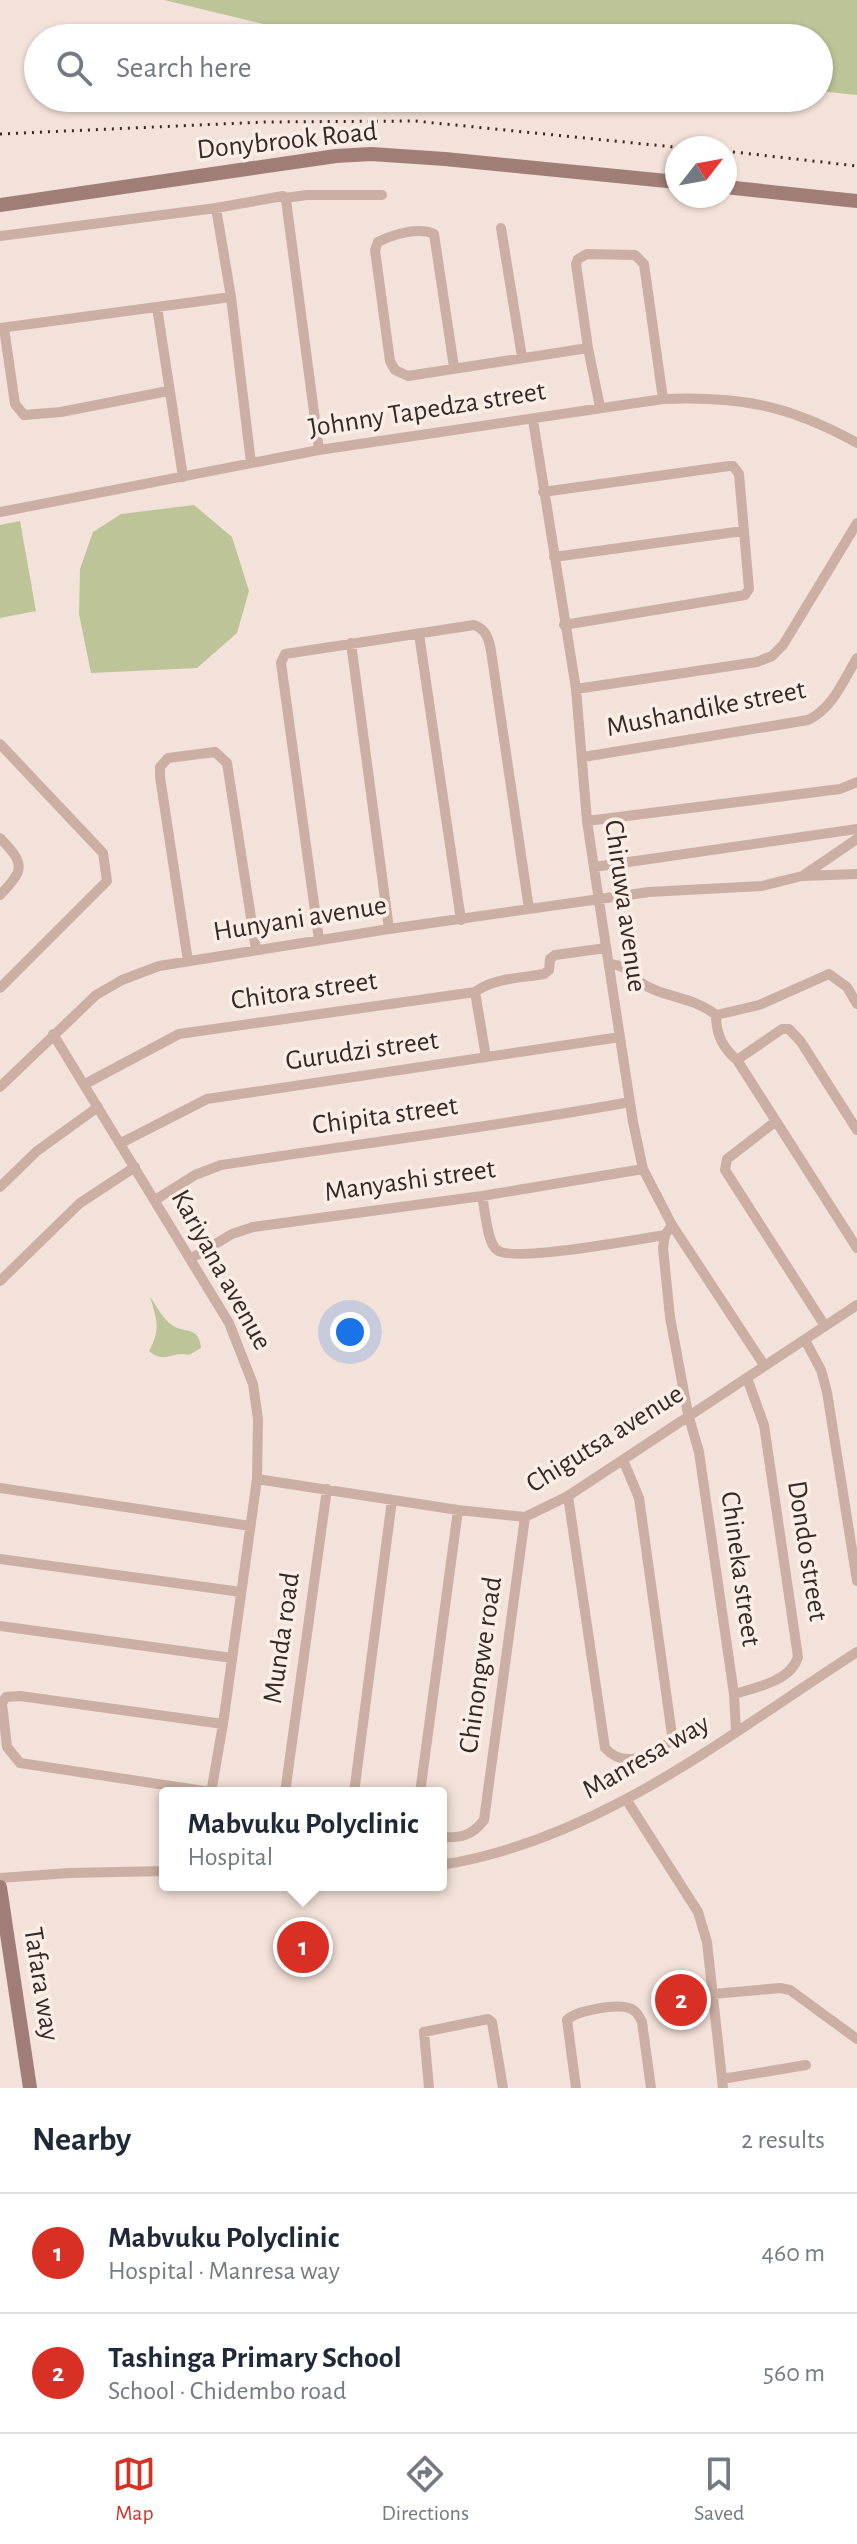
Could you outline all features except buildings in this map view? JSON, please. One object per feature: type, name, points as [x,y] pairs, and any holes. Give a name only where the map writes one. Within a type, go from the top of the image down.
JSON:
[{"type":"street","name":"Donybrook Road","points":[[0,205],[336,156],[371,154],[665,181]]},
{"type":"street","points":[[737,188],[857,201]]},
{"type":"street","points":[[0,236],[216,208],[279,195],[285,198],[382,195]]},
{"type":"street","points":[[285,198],[319,450]]},
{"type":"street","points":[[216,208],[231,297],[251,463]]},
{"type":"street","points":[[501,228],[522,357]]},
{"type":"street","points":[[454,367],[436,238],[427,231],[404,233],[378,242],[375,250],[390,361],[395,370],[408,376],[588,348]]},
{"type":"street","points":[[600,407],[576,264],[587,254],[635,255],[644,264],[663,399]]},
{"type":"street","points":[[168,391],[61,412],[24,415],[15,404],[2,328],[231,297]]},
{"type":"street","points":[[157,307],[183,477]]},
{"type":"street","name":"Johnny Tapedza street","points":[[0,512],[319,450],[663,399],[700,397],[773,406],[825,425],[857,443]]},
{"type":"street","name":"Chiruwa avenue","points":[[533,420],[576,689],[587,821],[643,1169],[672,1225],[764,1365]]},
{"type":"street","points":[[543,492],[733,466],[739,474],[749,589],[742,597],[564,625]]},
{"type":"street","points":[[576,689],[757,662],[772,656],[783,645],[857,523]]},
{"type":"street","points":[[554,557],[743,531]]},
{"type":"street","points":[[319,940],[281,668],[285,654],[351,643],[476,626],[487,636],[529,909]]},
{"type":"street","points":[[419,634],[461,920]]},
{"type":"street","points":[[351,643],[389,929]]},
{"type":"street","name":"Mushandike street","points":[[583,757],[808,720],[821,714],[830,704],[857,658]]},
{"type":"street","points":[[0,744],[103,853],[108,879],[0,988]]},
{"type":"street","points":[[188,961],[160,777],[160,767],[168,758],[215,752],[227,763],[256,950]]},
{"type":"street","points":[[587,821],[840,789],[857,782]]},
{"type":"street","points":[[594,867],[857,829]]},
{"type":"street","points":[[0,838],[15,853],[20,865],[18,877],[0,895]]},
{"type":"street","points":[[802,876],[857,839]]},
{"type":"street","points":[[802,876],[857,874]]},
{"type":"street","name":"Hunyani avenue","points":[[0,1087],[96,995],[122,980],[159,966],[649,892],[762,886],[802,876]]},
{"type":"street","name":"Chitora street","points":[[85,1084],[179,1034],[475,992],[500,981],[544,974],[555,955],[606,948]]},
{"type":"street","points":[[609,964],[623,966],[637,981],[652,989],[685,998],[716,1015],[759,1005],[829,974],[847,987],[857,1004]]},
{"type":"street","points":[[847,987],[857,981]]},
{"type":"street","points":[[475,992],[486,1057]]},
{"type":"street","points":[[716,1015],[718,1035],[726,1050],[737,1060],[857,1248]]},
{"type":"street","points":[[737,1060],[782,1029],[789,1029],[801,1042],[857,1130]]},
{"type":"street","name":"Kariyana avenue","points":[[53,1034],[229,1323],[253,1384],[258,1419],[257,1479],[212,1787]]},
{"type":"street","name":"Gurudzi street","points":[[121,1143],[207,1099],[620,1037]]},
{"type":"street","name":"Chipita street","points":[[155,1200],[195,1175],[221,1165],[531,1120],[630,1102]]},
{"type":"street","points":[[0,1187],[37,1151],[98,1107]]},
{"type":"street","points":[[775,1122],[727,1159],[725,1170],[825,1326]]},
{"type":"street","points":[[0,1281],[80,1203],[135,1167]]},
{"type":"street","name":"Manyashi street","points":[[190,1259],[232,1234],[253,1227],[482,1196],[643,1169]]},
{"type":"street","points":[[482,1196],[491,1242],[504,1253],[522,1255],[665,1235],[672,1225]]},
{"type":"street","name":"Chineka street","points":[[665,1235],[663,1248],[670,1317],[688,1414],[699,1452],[734,1694],[736,1731]]},
{"type":"street","name":"Chigutsa avenue","points":[[257,1479],[458,1510],[525,1517],[568,1496],[857,1305]]},
{"type":"street","points":[[805,1340],[825,1381],[857,1581]]},
{"type":"street","name":"Dondo street","points":[[734,1694],[773,1681],[793,1668],[798,1657],[764,1425],[747,1378]]},
{"type":"street","points":[[568,1496],[604,1745],[608,1752],[620,1759],[636,1759],[667,1744],[671,1738],[639,1498],[623,1460]]},
{"type":"street","points":[[0,1488],[250,1526]]},
{"type":"street","name":"Munda road","points":[[286,1787],[327,1489]]},
{"type":"street","points":[[355,1787],[392,1500]]},
{"type":"street","points":[[421,1787],[458,1510]]},
{"type":"street","name":"Chinongwe road","points":[[447,1838],[474,1833],[484,1820],[525,1517]]},
{"type":"street","points":[[0,1559],[241,1592]]},
{"type":"street","points":[[0,1626],[232,1658]]},
{"type":"street","name":"Manresa way","points":[[447,1864],[501,1853],[592,1818],[736,1731],[857,1652]]},
{"type":"street","points":[[178,1787],[20,1763],[7,1747],[1,1708],[3,1700],[6,1697],[41,1698],[223,1724]]},
{"type":"street","points":[[626,1799],[698,1912],[707,1942],[723,2084],[806,2065]]},
{"type":"street","points":[[0,1878],[159,1871]]},
{"type":"street","name":"Tafara way","points":[[0,1887],[30,2088]]},
{"type":"street","points":[[713,1994],[780,1988],[790,1990],[857,2039]]},
{"type":"street","points":[[576,2088],[567,2020],[580,2012],[627,2007],[637,2013],[642,2022],[651,2088]]},
{"type":"street","points":[[429,2088],[424,2032],[488,2019],[495,2031],[503,2088]]},
{"type":"green space","points":[[164,0],[857,0],[857,95],[833,92],[833,24],[263,24]]},
{"type":"green space","points":[[194,505],[232,537],[249,591],[237,633],[197,668],[91,673],[79,614],[80,569],[93,532],[121,514]]},
{"type":"green space","points":[[20,521],[36,611],[0,618],[0,525]]},
{"type":"green space","points":[[150,1297],[168,1322],[197,1336],[201,1348],[189,1355],[164,1357],[149,1351],[157,1324]]},
{"type":"railway","points":[[0,134],[265,122],[415,121],[665,146]]},
{"type":"railway","points":[[737,152],[857,166]]},
{"type":"place","name":"Mabvuku Polyclinic","points":[[303,1947]]},
{"type":"place","name":"Tashinga Primary School","points":[[681,2000]]}]
